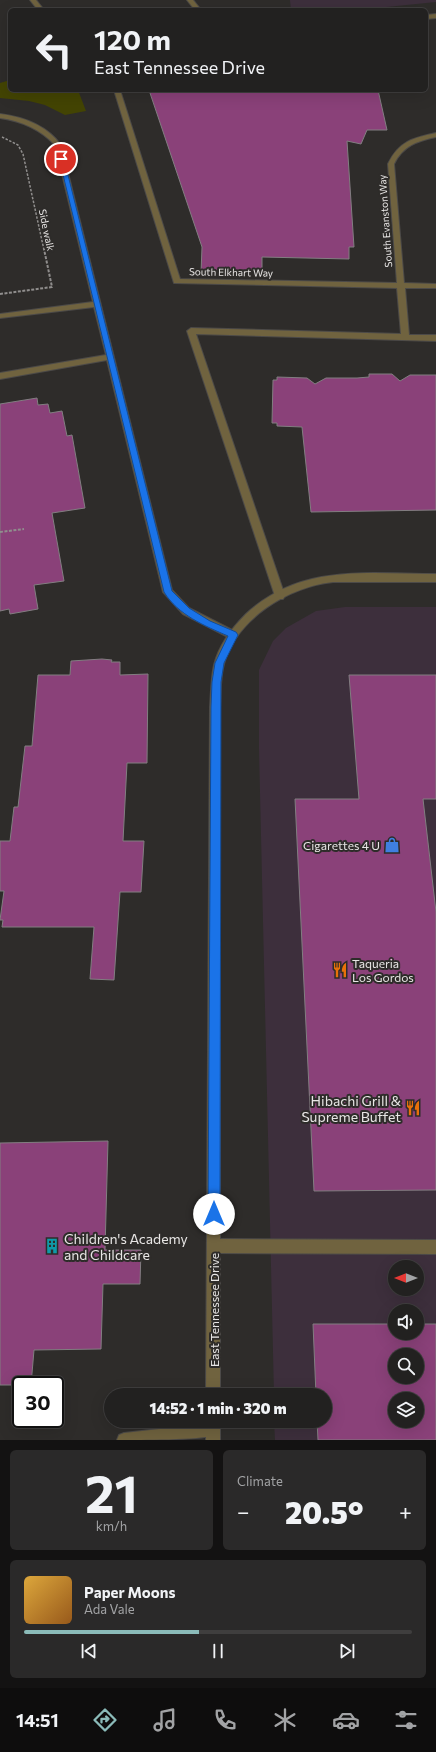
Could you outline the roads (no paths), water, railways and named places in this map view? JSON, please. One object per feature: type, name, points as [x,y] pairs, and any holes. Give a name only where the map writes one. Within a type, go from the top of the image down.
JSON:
[{"type":"street","points":[[190,0],[196,8]]},
{"type":"street","name":"South Elkhart Way","points":[[118,92],[177,281],[436,286]]},
{"type":"street","points":[[0,116],[23,120],[38,126],[50,135],[58,145],[168,592],[186,611],[233,635],[262,606],[311,582],[345,578],[436,578]]},
{"type":"street","name":"South Evanston Way","points":[[406,337],[400,285],[391,164],[395,154],[402,147],[415,140],[436,135]]},
{"type":"street","points":[[0,316],[98,304]]},
{"type":"street","points":[[280,596],[191,331],[436,338]]},
{"type":"street","points":[[0,376],[111,357]]},
{"type":"street","name":"East Tennessee Drive","points":[[213,1388],[216,682],[220,663],[233,635]]},
{"type":"street","points":[[214,1246],[436,1247]]},
{"type":"street","points":[[124,1440],[213,1430]]},
{"type":"place","name":"Cigarettes 4 U","points":[[392,845]]},
{"type":"place","name":"Taqueria Los Gordos","points":[[340,970]]},
{"type":"place","name":"Hibachi Grill & Supreme Buffet","points":[[413,1108]]},
{"type":"place","name":"Children's Academy and Childcare","points":[[52,1246]]}]
